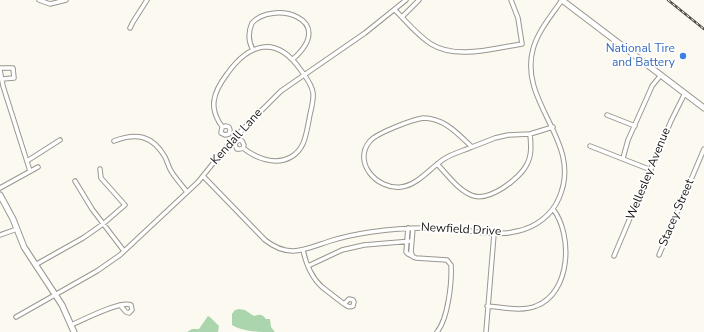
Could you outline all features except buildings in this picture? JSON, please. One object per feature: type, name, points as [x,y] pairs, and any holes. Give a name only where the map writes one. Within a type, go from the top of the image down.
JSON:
[{"type":"main road","points":[[562,0],[704,108]]},
{"type":"main road","points":[[1,199],[17,229],[24,247],[56,294],[74,332]]},
{"type":"street","points":[[39,0],[50,4],[66,0]]},
{"type":"street","points":[[130,28],[147,0]]},
{"type":"street","name":"Kendall Lane","points":[[16,317],[97,271],[124,251],[203,176],[231,141],[281,91],[365,33],[406,0]]},
{"type":"street","points":[[402,17],[419,0]]},
{"type":"street","points":[[395,10],[427,41],[446,50],[467,52],[522,44],[518,18],[511,0]]},
{"type":"street","name":"Newfield Drive","points":[[203,176],[268,243],[277,248],[292,251],[303,250],[349,236],[387,230],[408,228],[453,229],[494,234],[513,232],[530,227],[553,210],[561,194],[565,177],[564,163],[560,147],[534,90],[530,76],[530,62],[537,37],[562,0]]},
{"type":"street","points":[[253,50],[250,41],[250,30],[253,22],[261,12]]},
{"type":"street","points":[[293,59],[304,47],[309,35],[309,26],[303,16]]},
{"type":"street","points":[[222,127],[215,111],[214,100],[217,91],[233,66],[241,58],[253,50],[266,47],[285,52],[293,59],[312,88],[313,96],[306,138],[298,151],[289,158],[274,161],[259,158],[243,148]]},
{"type":"street","points":[[2,79],[14,78],[13,68],[0,69],[2,79],[30,171]]},
{"type":"street","points":[[623,158],[628,140],[652,86],[662,75]]},
{"type":"street","name":"Wellesley Avenue","points":[[614,256],[671,122],[685,93]]},
{"type":"street","points":[[607,115],[635,126]]},
{"type":"street","points":[[472,147],[449,126],[431,118],[422,118],[375,137],[366,145],[363,158],[364,164],[368,171],[375,178],[382,183],[399,187],[412,184],[437,164],[454,154],[505,136],[530,134],[552,127]]},
{"type":"street","points":[[437,164],[464,191],[478,197],[485,196],[510,183],[527,166],[530,155],[530,134]]},
{"type":"street","points":[[114,141],[123,138],[135,137],[150,140],[163,154],[170,170],[187,192]]},
{"type":"street","points":[[27,161],[60,140]]},
{"type":"street","points":[[590,146],[651,170]]},
{"type":"street","name":"Stacey Street","points":[[659,255],[704,149]]},
{"type":"street","points":[[0,188],[38,166]]},
{"type":"street","points":[[35,265],[84,238],[125,205],[101,178],[100,169]]},
{"type":"street","points":[[75,181],[102,224],[124,251]]},
{"type":"street","points":[[487,306],[531,308],[538,306],[545,301],[557,289],[565,270],[565,253],[562,224],[553,210]]},
{"type":"street","points":[[408,228],[406,252],[410,256],[447,260],[451,265],[446,314],[442,326],[437,332]]},
{"type":"street","points":[[413,228],[411,252],[413,257]]},
{"type":"street","points":[[0,235],[17,229]]},
{"type":"street","points":[[486,332],[494,234]]},
{"type":"street","points":[[308,266],[342,250],[364,245],[412,241]]},
{"type":"street","points":[[303,250],[312,276],[319,284],[344,304]]},
{"type":"street","points":[[71,325],[120,305]]},
{"type":"green space","points":[[235,310],[245,310],[254,316],[261,315],[266,319],[270,319],[271,327],[275,332],[258,332],[241,329],[232,325],[232,314]]},
{"type":"green space","points":[[208,316],[219,326],[218,332],[187,332],[192,329],[199,329]]},
{"type":"railway","points":[[668,0],[704,29]]},
{"type":"place","name":"National Tire and Battery","points":[[683,56]]}]
